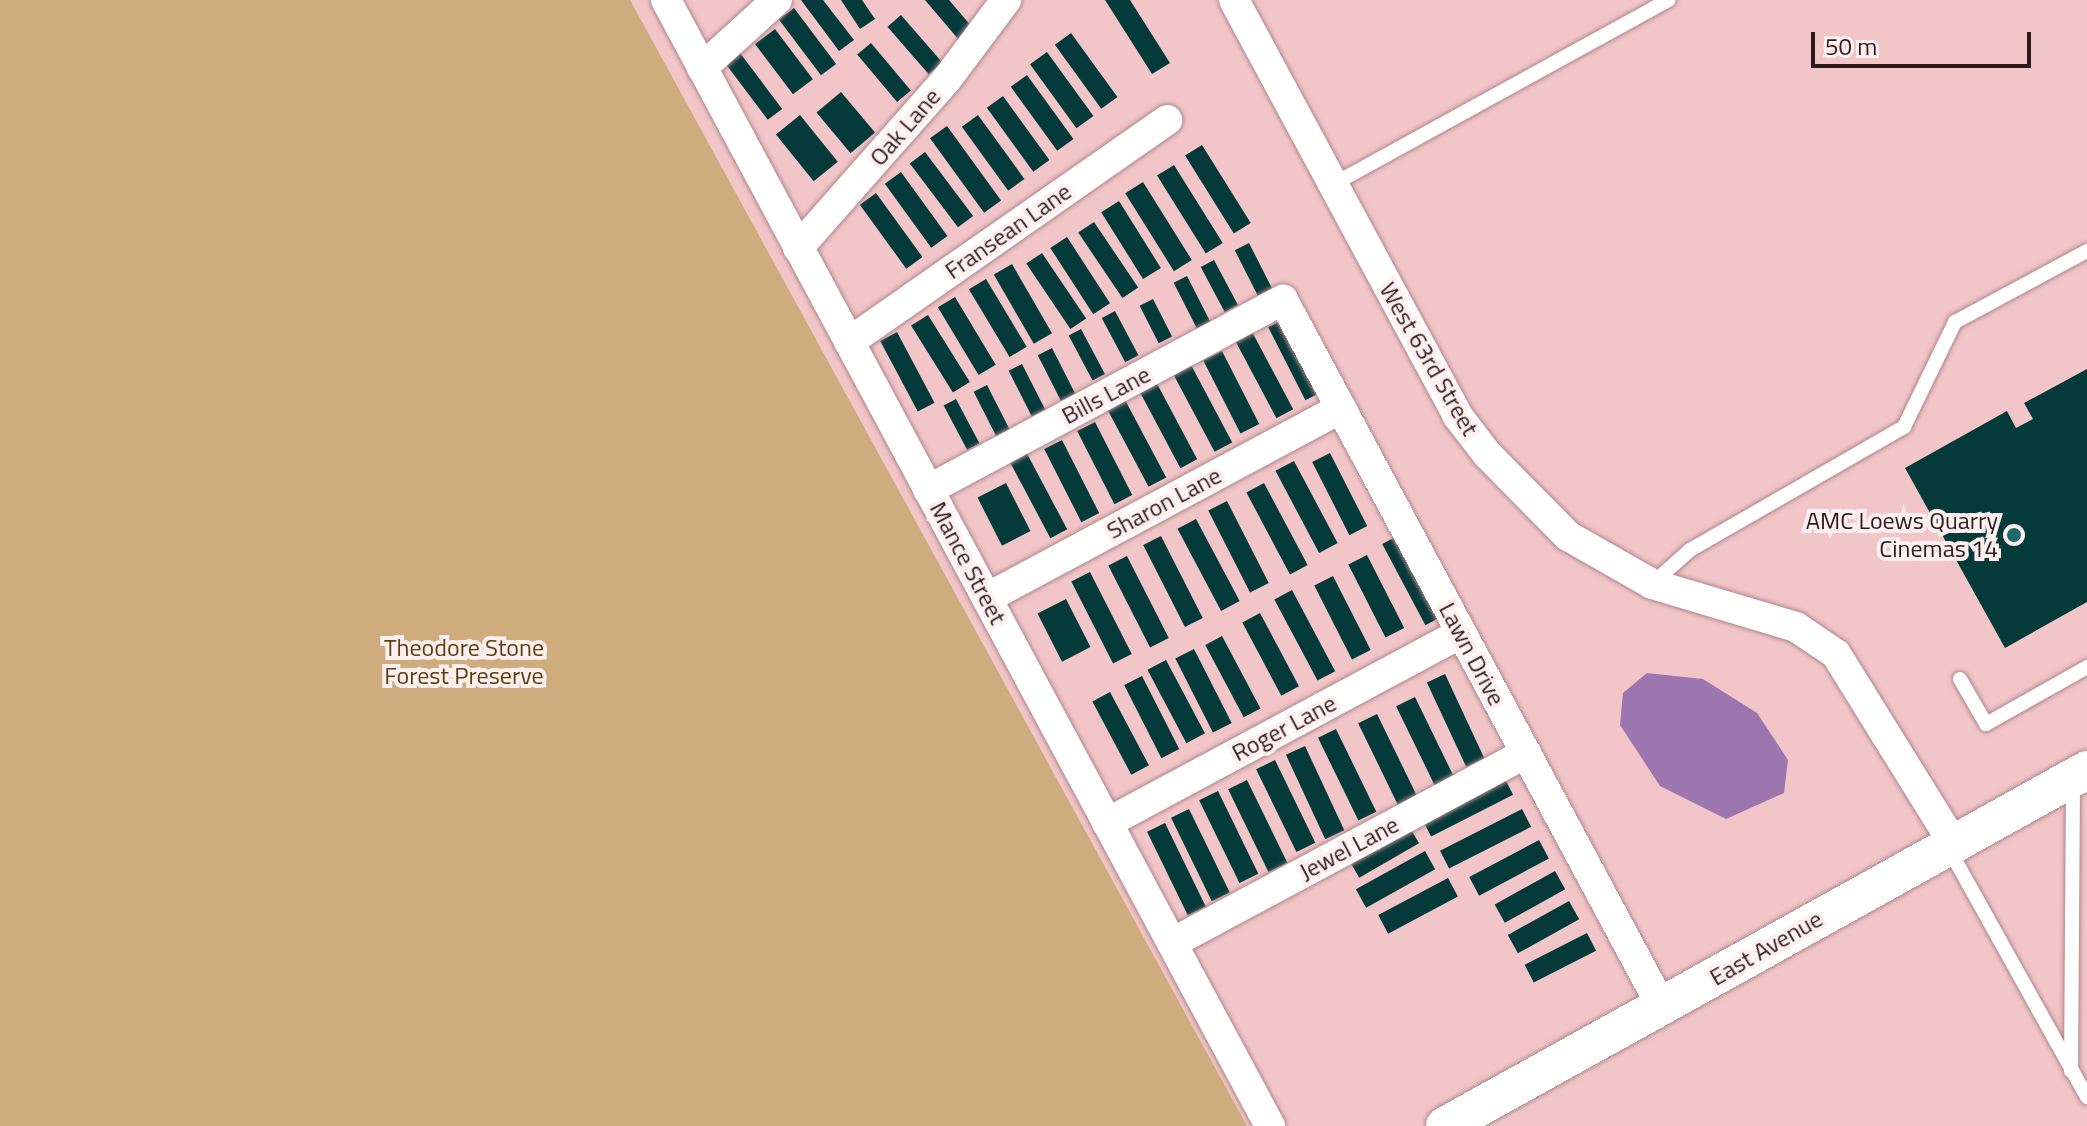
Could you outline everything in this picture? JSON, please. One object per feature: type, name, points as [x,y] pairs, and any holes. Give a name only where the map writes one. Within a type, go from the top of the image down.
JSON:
[{"type":"street","name":"Mance Street","points":[[666,0],[1270,1126]]},
{"type":"street","points":[[702,68],[777,0]]},
{"type":"street","name":"Oak Lane","points":[[798,248],[947,79],[1006,0]]},
{"type":"street","name":"West 63rd Street","points":[[1234,0],[1331,186],[1457,415],[1487,454],[1568,536],[1652,584],[1796,627],[1836,654],[1950,845]]},
{"type":"street","name":"Fransean Lane","points":[[849,342],[1167,120]]},
{"type":"street","name":"Lawn Drive","points":[[1283,300],[1662,1007]]},
{"type":"street","name":"Bills Lane","points":[[928,490],[1283,300]]},
{"type":"street","name":"Sharon Lane","points":[[987,598],[1341,408]]},
{"type":"street","name":"Roger Lane","points":[[1107,823],[1461,633]]},
{"type":"street","name":"Jewel Lane","points":[[1172,943],[1526,753]]},
{"type":"street","name":"East Avenue","points":[[1445,1126],[2080,774]]},
{"type":"lane","points":[[1331,186],[1668,0]]},
{"type":"lane","points":[[1652,584],[1690,550],[1904,427],[1955,322],[2087,251]]},
{"type":"lane","points":[[1960,679],[1986,724],[2087,667]]},
{"type":"lane","points":[[2071,1071],[2080,774]]},
{"type":"lane","points":[[1950,845],[2087,1097]]},
{"type":"green space","name":"Theodore Stone Forest Preserve","points":[[0,0],[630,0],[1247,1126],[0,1126]]},
{"type":"shaded area","points":[[1647,673],[1703,679],[1757,713],[1788,760],[1784,793],[1726,819],[1660,786],[1620,725],[1623,693]]},
{"type":"building","points":[[801,0],[823,0],[854,40],[839,51]]},
{"type":"building","points":[[841,0],[862,0],[875,19],[860,29]]},
{"type":"building","points":[[925,0],[949,0],[973,28],[959,40]]},
{"type":"building","points":[[1105,0],[1130,0],[1170,63],[1152,74]]},
{"type":"building","points":[[794,8],[836,64],[821,75],[779,19]]},
{"type":"building","points":[[901,15],[942,63],[929,74],[887,27]]},
{"type":"building","points":[[775,29],[813,79],[793,94],[755,44]]},
{"type":"building","points":[[1071,33],[1117,97],[1101,109],[1055,45]]},
{"type":"building","points":[[871,43],[911,90],[897,102],[857,55]]},
{"type":"building","points":[[1047,52],[1093,116],[1076,128],[1030,64]]},
{"type":"building","points":[[740,53],[782,109],[768,120],[726,64]]},
{"type":"building","points":[[1027,75],[1073,139],[1057,151],[1011,87]]},
{"type":"building","points":[[841,92],[875,133],[851,153],[816,113]]},
{"type":"building","points":[[1003,96],[1049,160],[1033,172],[987,108]]},
{"type":"building","points":[[800,115],[838,162],[814,181],[776,135]]},
{"type":"building","points":[[978,115],[1024,179],[1008,191],[962,127]]},
{"type":"building","points":[[947,126],[1001,200],[984,213],[930,138]]},
{"type":"building","points":[[1202,145],[1251,223],[1234,234],[1185,156]]},
{"type":"building","points":[[925,152],[973,216],[958,227],[910,163]]},
{"type":"building","points":[[1174,165],[1223,243],[1206,254],[1157,176]]},
{"type":"building","points":[[901,172],[947,236],[931,248],[885,184]]},
{"type":"building","points":[[1143,182],[1192,260],[1174,271],[1125,193]]},
{"type":"building","points":[[876,193],[922,257],[906,269],[860,205]]},
{"type":"building","points":[[1119,201],[1161,268],[1143,279],[1101,212]]},
{"type":"building","points":[[1094,222],[1138,287],[1122,298],[1078,233]]},
{"type":"building","points":[[1067,237],[1110,303],[1093,314],[1050,248]]},
{"type":"building","points":[[1249,243],[1272,288],[1258,296],[1235,250]]},
{"type":"building","points":[[1042,253],[1086,318],[1070,329],[1026,264]]},
{"type":"building","points":[[1214,260],[1238,305],[1225,312],[1201,267]]},
{"type":"building","points":[[1012,264],[1052,333],[1034,344],[994,274]]},
{"type":"building","points":[[1187,276],[1210,321],[1197,328],[1174,283]]},
{"type":"building","points":[[986,279],[1027,347],[1010,357],[969,289]]},
{"type":"building","points":[[955,297],[996,365],[979,375],[938,307]]},
{"type":"building","points":[[1153,299],[1172,336],[1159,343],[1140,306]]},
{"type":"building","points":[[1115,311],[1138,355],[1125,362],[1102,318]]},
{"type":"building","points":[[928,315],[970,382],[953,393],[911,326]]},
{"type":"building","points":[[1286,318],[1323,391],[1305,400],[1268,327]]},
{"type":"building","points":[[1250,328],[1293,409],[1276,418],[1233,337]]},
{"type":"building","points":[[1081,329],[1105,374],[1093,381],[1069,336]]},
{"type":"building","points":[[897,332],[935,403],[918,412],[880,341]]},
{"type":"building","points":[[1052,348],[1075,393],[1061,401],[1038,355]]},
{"type":"building","points":[[1222,351],[1259,424],[1241,434],[1203,361]]},
{"type":"building","points":[[1190,363],[1232,442],[1215,452],[1172,372]]},
{"type":"building","points":[[1022,364],[1045,409],[1032,416],[1009,371]]},
{"type":"building","name":"AMC Loews Quarry Cinemas 14","points":[[2087,369],[2087,602],[2005,648],[1905,468],[2007,411],[2016,428],[2033,419],[2024,403]]},
{"type":"building","points":[[1154,378],[1197,459],[1180,468],[1137,387]]},
{"type":"building","points":[[987,385],[1010,430],[997,437],[974,392]]},
{"type":"building","points":[[1124,398],[1166,477],[1149,487],[1106,407]]},
{"type":"building","points":[[956,399],[979,443],[967,450],[944,406]]},
{"type":"building","points":[[1095,422],[1132,495],[1114,504],[1077,431]]},
{"type":"building","points":[[1062,440],[1099,513],[1081,522],[1044,449]]},
{"type":"building","points":[[1024,448],[1067,529],[1050,538],[1007,457]]},
{"type":"building","points":[[1330,453],[1367,526],[1349,535],[1312,462]]},
{"type":"building","points":[[1294,461],[1338,543],[1319,553],[1275,471]]},
{"type":"building","points":[[1006,483],[1031,531],[1002,546],[977,498]]},
{"type":"building","points":[[1264,483],[1308,565],[1290,575],[1246,492]]},
{"type":"building","points":[[1227,501],[1269,583],[1250,593],[1208,511]]},
{"type":"building","points":[[1196,519],[1240,601],[1221,611],[1177,529]]},
{"type":"building","points":[[1399,535],[1442,616],[1425,625],[1382,544]]},
{"type":"building","points":[[1161,536],[1203,618],[1185,627],[1143,545]]},
{"type":"building","points":[[1367,555],[1404,628],[1386,638],[1348,565]]},
{"type":"building","points":[[1127,556],[1169,638],[1150,648],[1108,566]]},
{"type":"building","points":[[1090,572],[1132,654],[1113,664],[1071,582]]},
{"type":"building","points":[[1333,576],[1371,650],[1352,659],[1314,586]]},
{"type":"building","points":[[1292,590],[1335,671],[1318,681],[1274,599]]},
{"type":"building","points":[[1066,599],[1091,647],[1062,662],[1037,614]]},
{"type":"building","points":[[1260,613],[1299,686],[1281,696],[1242,622]]},
{"type":"building","points":[[1222,636],[1260,708],[1244,717],[1205,645]]},
{"type":"building","points":[[1194,649],[1232,723],[1213,732],[1175,659]]},
{"type":"building","points":[[1166,660],[1205,733],[1186,743],[1147,670]]},
{"type":"building","points":[[1445,674],[1484,758],[1466,767],[1427,682]]},
{"type":"building","points":[[1142,676],[1179,749],[1161,758],[1124,685]]},
{"type":"building","points":[[1110,692],[1149,765],[1131,775],[1092,701]]},
{"type":"building","points":[[1415,697],[1455,780],[1436,789],[1396,706]]},
{"type":"building","points":[[1377,714],[1417,797],[1398,806],[1358,723]]},
{"type":"building","points":[[1336,729],[1376,812],[1358,820],[1318,738]]},
{"type":"building","points":[[1305,746],[1344,830],[1325,839],[1286,755]]},
{"type":"building","points":[[1275,760],[1315,843],[1296,852],[1256,769]]},
{"type":"building","points":[[1504,777],[1513,795],[1431,837],[1422,819]]},
{"type":"building","points":[[1247,780],[1287,863],[1268,872],[1228,789]]},
{"type":"building","points":[[1218,791],[1258,874],[1239,883],[1199,800]]},
{"type":"building","points":[[1189,809],[1230,893],[1212,901],[1171,818]]},
{"type":"building","points":[[1522,809],[1531,827],[1449,869],[1440,851]]},
{"type":"building","points":[[1165,823],[1206,907],[1188,915],[1147,832]]},
{"type":"building","points":[[1409,826],[1419,843],[1359,878],[1349,860]]},
{"type":"building","points":[[1539,840],[1549,859],[1479,896],[1469,877]]},
{"type":"building","points":[[1425,851],[1435,869],[1366,908],[1356,889]]},
{"type":"building","points":[[1555,871],[1565,889],[1505,923],[1495,904]]},
{"type":"building","points":[[1448,878],[1458,897],[1388,934],[1378,915]]},
{"type":"building","points":[[1569,901],[1579,919],[1518,953],[1508,935]]},
{"type":"building","points":[[1587,933],[1596,951],[1534,983],[1525,965]]},
{"type":"place","name":"AMC Loews Quarry Cinemas 14","points":[[2014,535]]}]
